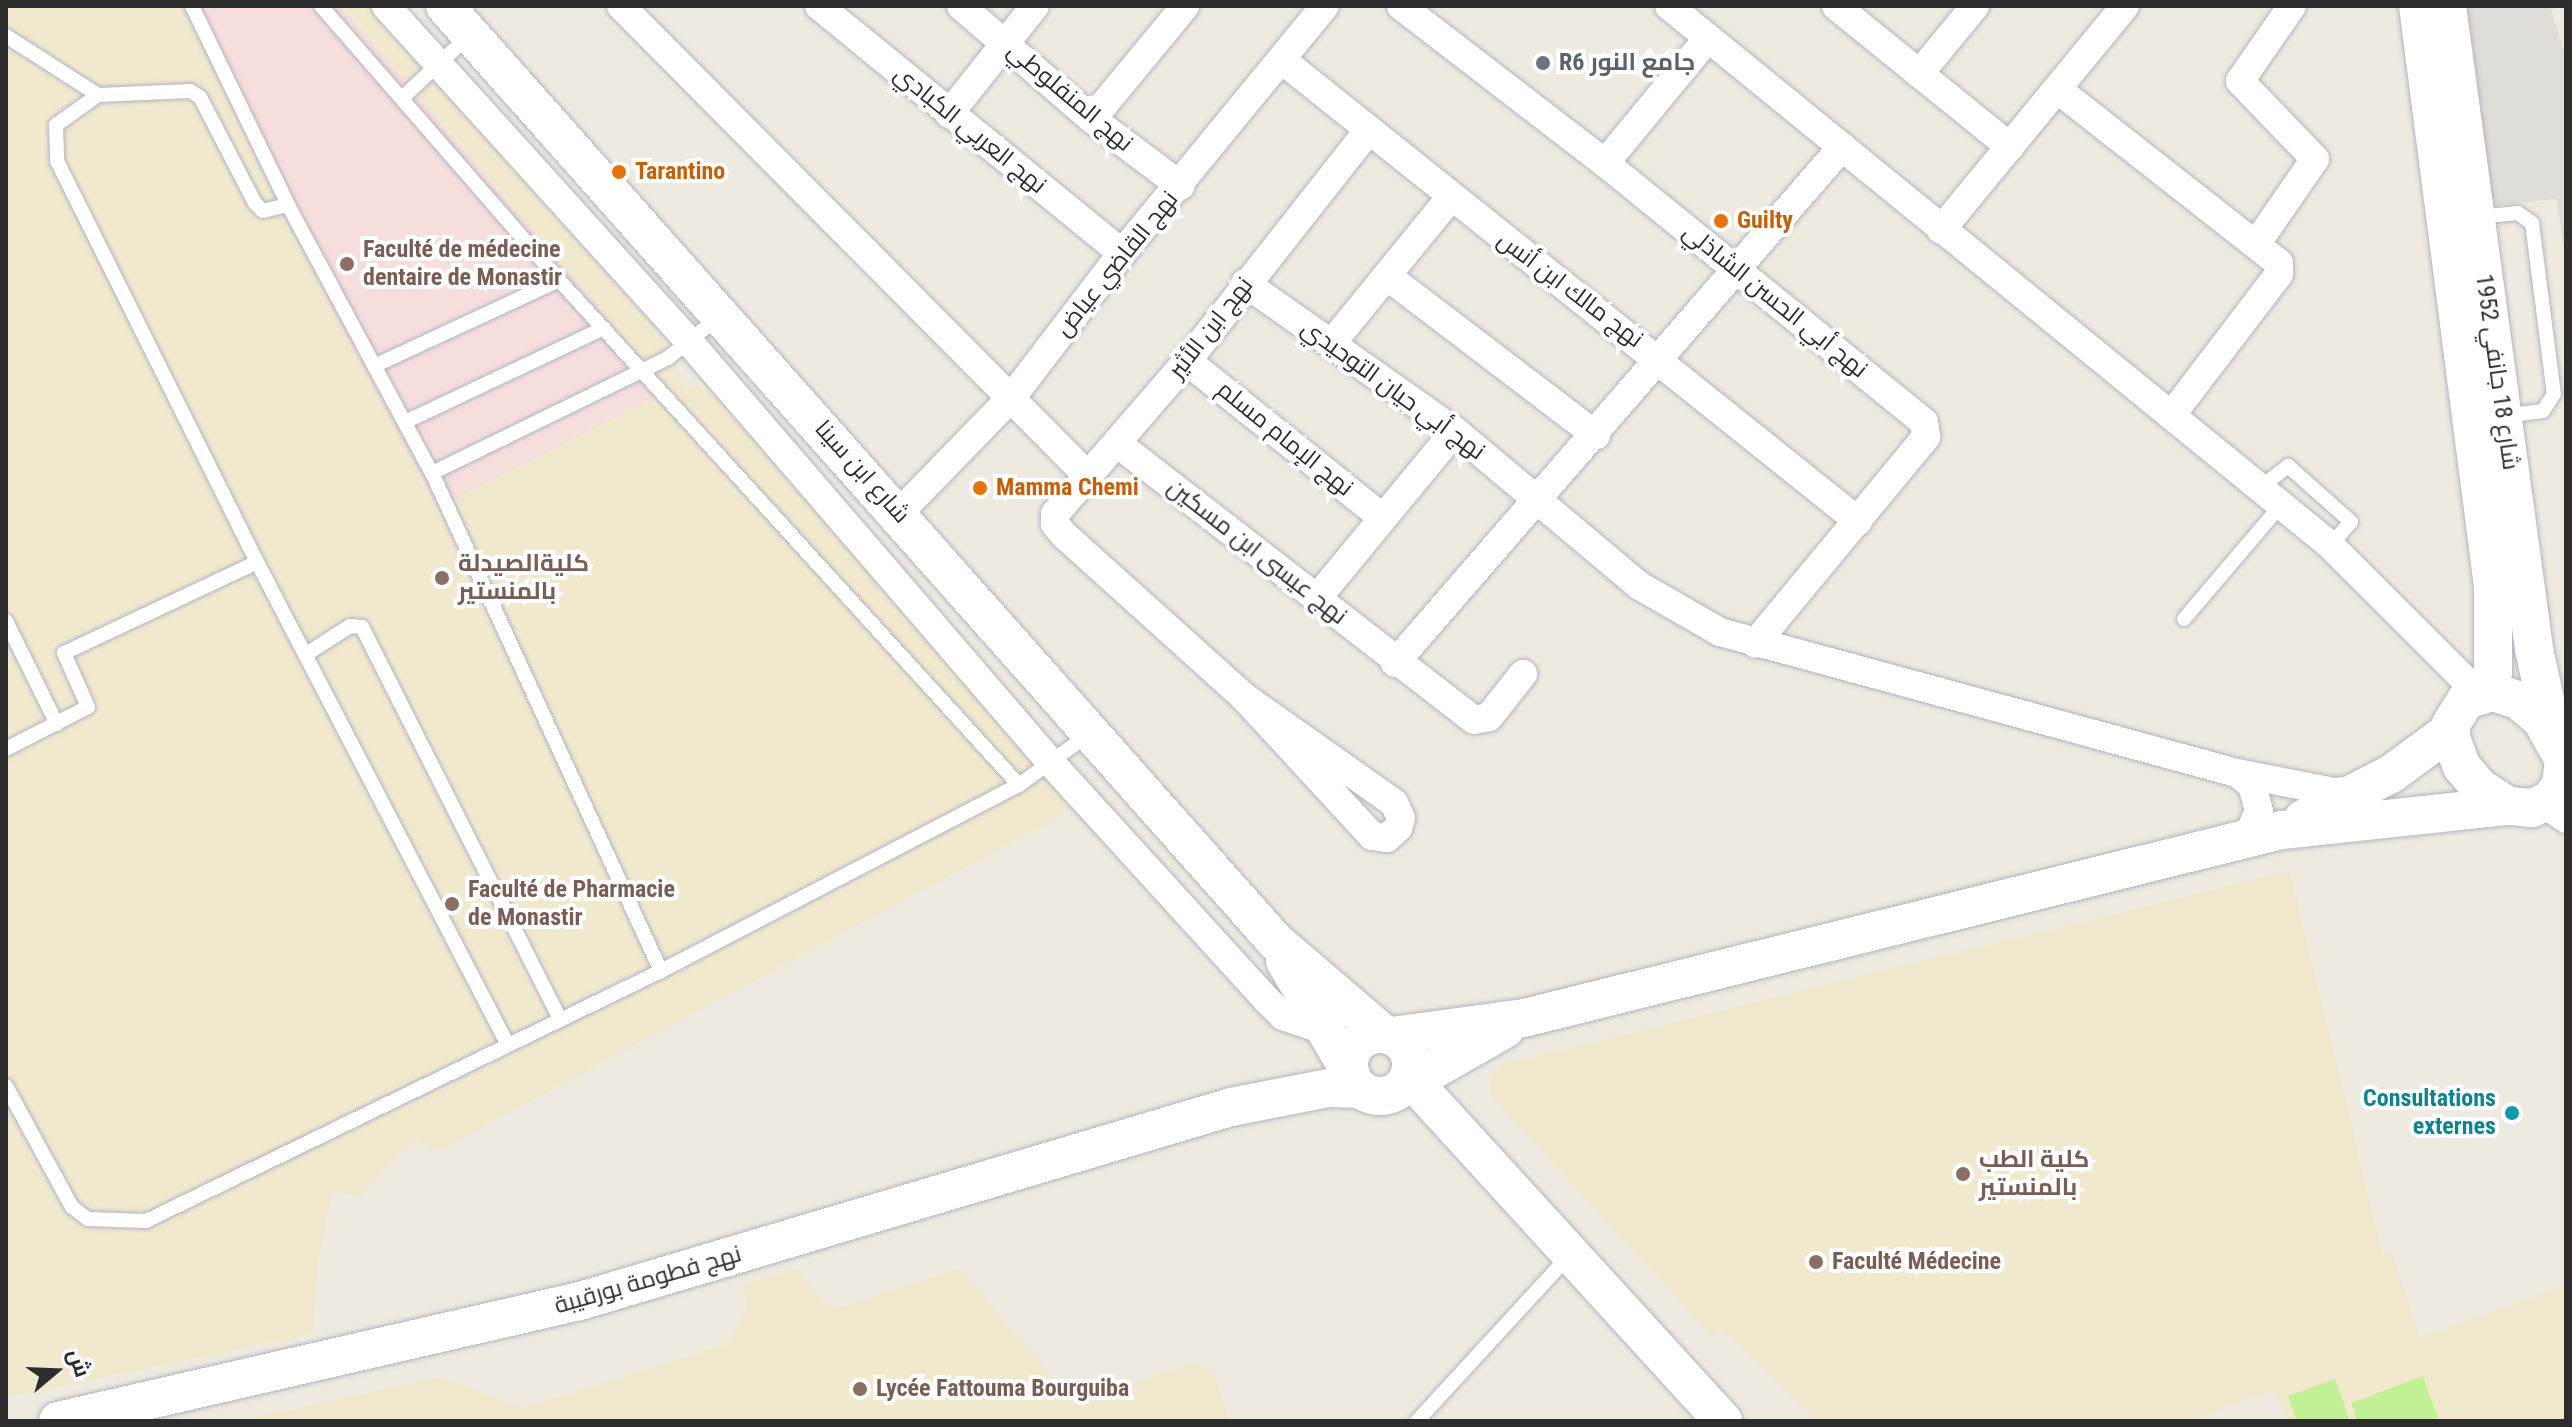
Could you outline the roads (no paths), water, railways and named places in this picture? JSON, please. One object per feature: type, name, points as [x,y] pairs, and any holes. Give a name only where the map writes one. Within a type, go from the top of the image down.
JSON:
[{"type":"main road","name":"شارع ابن سينا","points":[[445,6],[1093,731],[1275,941]]},
{"type":"main road","name":"شارع 18 جانفي 1952","points":[[2418,6],[2493,587],[2493,672],[2480,693]]},
{"type":"main road","name":"شارع 18 جانفي 1952","points":[[2447,6],[2534,649],[2559,746]]},
{"type":"main road","points":[[2480,693],[2518,700],[2559,746],[2565,772],[2547,806],[2479,787],[2462,767],[2451,730],[2456,711],[2480,693]]},
{"type":"main road","points":[[2282,830],[2362,789],[2451,730]]},
{"type":"main road","points":[[2282,830],[2547,806]]},
{"type":"main road","name":"نهج فطومة بورقيبة","points":[[58,1421],[580,1301],[1231,1107],[1329,1088],[1371,1060],[1435,1069],[1524,1018],[2282,830]]},
{"type":"main road","points":[[1275,941],[1371,1060]]},
{"type":"main road","points":[[1275,941],[1371,1060],[1468,1147],[1723,1421]]},
{"type":"street","points":[[386,6],[691,344],[1052,764],[1275,1008],[1371,1060]]},
{"type":"street","name":"نهج العربي الكبادي","points":[[819,6],[1122,253]]},
{"type":"street","name":"نهج المنفلوطي","points":[[961,6],[1092,119],[1181,186]]},
{"type":"street","points":[[949,114],[1035,6]]},
{"type":"street","points":[[1092,119],[1185,6]]},
{"type":"street","name":"نهج القاضي عياض","points":[[899,513],[1012,397],[1122,253],[1181,186],[1325,6]]},
{"type":"street","name":"نهج أبي الحسن الشاذلي","points":[[1401,6],[1605,163],[1924,422],[1926,437],[1755,644]]},
{"type":"street","points":[[1669,6],[2330,545],[2480,693]]},
{"type":"street","points":[[1919,74],[1975,6]]},
{"type":"street","points":[[1941,230],[2125,6]]},
{"type":"street","points":[[2257,243],[2315,159],[2240,81],[2292,6]]},
{"type":"street","points":[[627,8],[1088,476]]},
{"type":"street","points":[[1841,8],[2010,147]]},
{"type":"street","points":[[1605,163],[1708,38]]},
{"type":"street","name":"نهج مالك ابن أنس","points":[[1282,60],[1450,198],[1661,359],[1858,521]]},
{"type":"street","points":[[2057,89],[2279,263],[2279,274],[2171,416]]},
{"type":"street","name":"نهج ابن الأثير","points":[[1243,696],[1055,524],[1055,514],[1187,361],[1245,283],[1368,131]]},
{"type":"street","points":[[1395,663],[1596,435],[1842,147]]},
{"type":"street","points":[[1331,344],[1450,198]]},
{"type":"street","points":[[1387,276],[1596,435]]},
{"type":"street","name":"نهج أبي حيان التوحيدي","points":[[1245,283],[1455,431],[1640,586],[1691,617],[1755,644],[2237,773],[2334,792],[2362,789]]},
{"type":"street","name":"نهج الإمام مسلم","points":[[1187,361],[1382,517]]},
{"type":"street","points":[[1318,597],[1455,431]]},
{"type":"street","name":"نهج عيسى ابن مسكين","points":[[1118,444],[1318,597],[1395,663],[1482,722],[1523,674]]},
{"type":"street","points":[[1243,696],[1394,803],[1401,818],[1398,828],[1387,838],[1372,836],[1243,696]]},
{"type":"street","points":[[2237,773],[2252,785],[2259,811],[2246,840]]},
{"type":"lane","points":[[192,6],[288,205],[432,473],[661,971]]},
{"type":"lane","points":[[321,6],[559,280],[1019,785]]},
{"type":"lane","points":[[403,97],[471,35]]},
{"type":"lane","points":[[6,36],[98,95]]},
{"type":"lane","points":[[288,205],[263,211],[255,203],[200,97],[190,91],[98,95],[56,125],[57,161],[257,562],[507,1043]]},
{"type":"lane","points":[[2476,217],[2518,213],[2532,223],[2554,394],[2543,411],[2503,416]]},
{"type":"lane","points":[[374,366],[559,280]]},
{"type":"lane","points":[[432,473],[691,344],[720,316]]},
{"type":"lane","points":[[405,422],[604,328]]},
{"type":"lane","points":[[2184,619],[2288,466],[2351,522],[2330,545]]},
{"type":"lane","points":[[6,749],[88,707],[64,653],[257,562]]},
{"type":"lane","points":[[6,621],[57,724]]},
{"type":"lane","points":[[305,655],[350,626],[362,627],[560,1019]]},
{"type":"lane","points":[[6,1086],[72,1207],[88,1219],[146,1221],[507,1043],[661,971],[1019,785],[1052,764],[1093,731]]},
{"type":"lane","points":[[1417,1421],[1568,1257]]},
{"type":"place","name":"R6 جامع النور","points":[[1543,63]]},
{"type":"place","name":"Tarantino","points":[[619,172]]},
{"type":"place","name":"Guilty","points":[[1721,221]]},
{"type":"place","name":"Faculté de médecine dentaire de Monastir","points":[[347,264]]},
{"type":"place","name":"Mamma Chemi","points":[[980,488]]},
{"type":"place","name":"كليةالصيدلة بالمنستير","points":[[442,578]]},
{"type":"place","name":"Faculté de Pharmacie de Monastir","points":[[452,904]]},
{"type":"place","name":"Consultations externes","points":[[2512,1113]]},
{"type":"place","name":"كلية الطب بالمنستير","points":[[1963,1174]]},
{"type":"place","name":"Faculté Médecine","points":[[1816,1262]]},
{"type":"place","name":"Lycée Fattouma Bourguiba","points":[[860,1389]]}]
